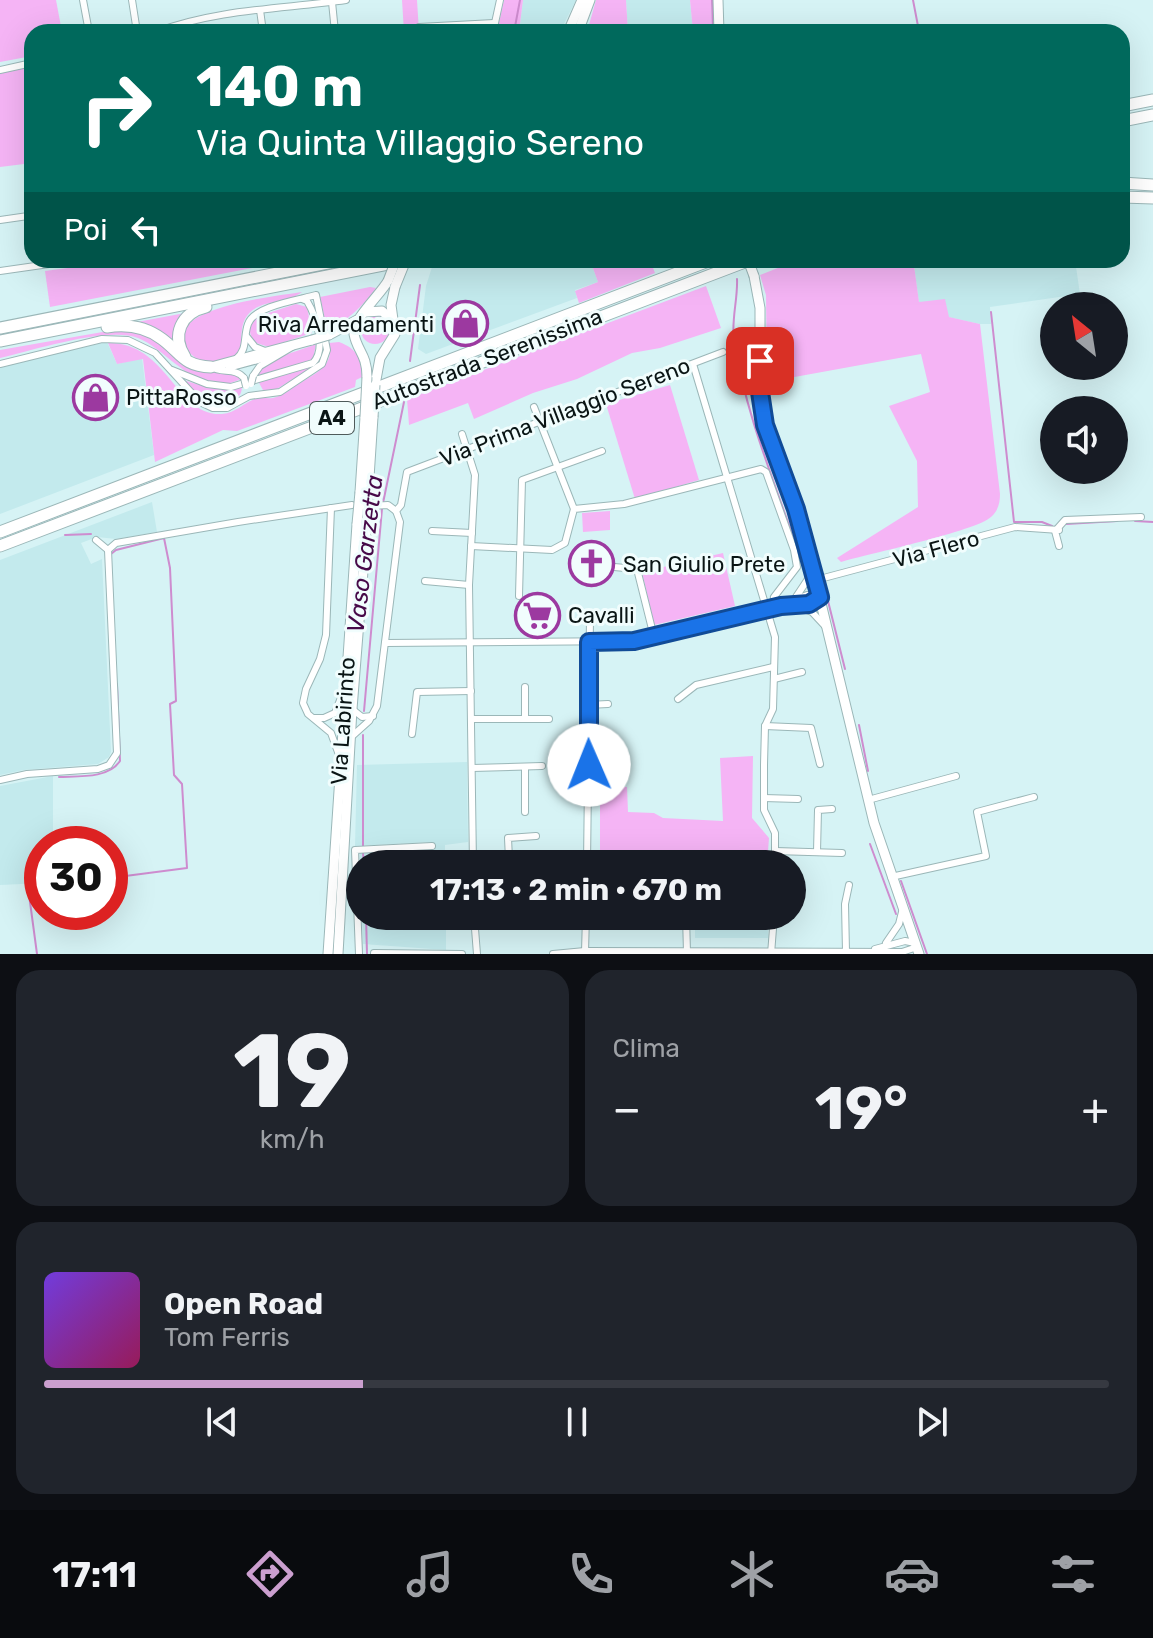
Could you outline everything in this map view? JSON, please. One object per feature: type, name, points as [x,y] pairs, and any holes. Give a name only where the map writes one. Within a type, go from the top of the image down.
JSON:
[{"type":"highway","points":[[1130,104],[1153,100]]},
{"type":"highway","points":[[1130,119],[1153,115]]},
{"type":"highway","points":[[1130,184],[1153,185]]},
{"type":"highway","points":[[1130,197],[1153,198]]},
{"type":"highway","points":[[0,328],[303,268]]},
{"type":"highway","points":[[0,341],[364,268]]},
{"type":"highway","name":"Autostrada Serenissima","points":[[0,532],[690,268]]},
{"type":"highway","name":"Autostrada Serenissima","points":[[0,546],[728,268]]},
{"type":"highway","points":[[187,361],[177,338],[187,317],[196,310],[226,303],[251,292]]},
{"type":"highway","points":[[75,326],[86,329],[123,325],[143,329],[160,337],[187,361],[197,366],[211,367]]},
{"type":"street","points":[[83,0],[88,24]]},
{"type":"street","points":[[132,0],[136,24]]},
{"type":"street","points":[[179,24],[289,3],[346,0]]},
{"type":"street","points":[[475,24],[494,23],[500,0]]},
{"type":"street","points":[[572,24],[582,0]]},
{"type":"street","points":[[581,24],[590,0]]},
{"type":"street","points":[[718,0],[719,24]]},
{"type":"street","points":[[332,2],[334,24]]},
{"type":"street","points":[[260,10],[262,24]]},
{"type":"street","points":[[0,70],[24,65]]},
{"type":"street","points":[[0,220],[24,217]]},
{"type":"street","points":[[0,271],[24,268]]},
{"type":"street","points":[[360,316],[382,291],[390,268]]},
{"type":"street","name":"Via Labirinto","points":[[369,417],[376,367],[384,349],[394,339],[391,305],[403,268]]},
{"type":"street","points":[[752,268],[760,308],[761,408],[813,568],[868,800],[917,948]]},
{"type":"street","points":[[211,367],[236,372],[253,395],[276,394],[322,364],[327,350],[316,295],[267,308],[254,315],[248,322],[243,351],[236,359]]},
{"type":"street","points":[[169,368],[207,384],[231,387],[313,363],[319,356],[320,346],[313,313],[308,302],[302,299]]},
{"type":"street","points":[[211,367],[330,335],[372,310],[390,316],[395,325]]},
{"type":"street","name":"Via Labirinto","points":[[338,954],[369,417],[366,361],[354,331],[360,316]]},
{"type":"street","points":[[330,335],[372,351],[384,349]]},
{"type":"street","points":[[247,336],[252,345],[265,351]]},
{"type":"street","points":[[0,364],[113,338],[142,345],[155,353],[190,394],[206,406],[223,408],[245,388],[264,363],[292,347]]},
{"type":"street","points":[[211,367],[248,363],[309,340]]},
{"type":"street","name":"Via Prima Villaggio Sereno","points":[[407,472],[723,352]]},
{"type":"street","points":[[693,364],[775,637],[773,709],[765,726],[764,798],[764,810],[775,833],[775,850]]},
{"type":"street","points":[[471,546],[552,550],[560,547],[568,537],[574,509],[534,407]]},
{"type":"street","points":[[462,434],[475,475],[469,585],[473,850]]},
{"type":"street","points":[[519,596],[522,480],[602,451]]},
{"type":"street","points":[[574,509],[624,504],[761,469],[766,472],[794,550],[797,567],[774,597]]},
{"type":"street","name":"Via Labirinto","points":[[350,738],[373,716],[377,706],[400,522],[396,511],[401,505],[407,472]]},
{"type":"street","points":[[108,550],[116,543],[352,505]]},
{"type":"street","points":[[379,506],[396,511]]},
{"type":"street","points":[[331,508],[326,635],[304,697],[305,709],[331,733],[341,759]]},
{"type":"street","name":"Via Flero","points":[[816,580],[1015,527],[1057,530],[1065,520],[1141,517]]},
{"type":"street","name":"Via Labirinto","points":[[328,954],[346,687],[362,522]]},
{"type":"street","points":[[1057,530],[1059,546]]},
{"type":"street","points":[[432,531],[472,533]]},
{"type":"street","points":[[0,780],[27,774],[98,769],[114,760],[117,753],[108,550],[96,540]]},
{"type":"street","points":[[614,567],[637,569],[654,637]]},
{"type":"street","points":[[795,603],[813,568]]},
{"type":"street","points":[[425,581],[469,585]]},
{"type":"street","points":[[385,643],[634,641],[795,603],[807,595],[820,597]]},
{"type":"street","points":[[795,603],[812,612],[829,631]]},
{"type":"street","points":[[587,850],[590,618]]},
{"type":"street","points":[[678,699],[696,685],[773,667]]},
{"type":"street","points":[[774,679],[802,672]]},
{"type":"street","points":[[314,718],[335,713],[346,687]]},
{"type":"street","points":[[525,687],[525,719]]},
{"type":"street","points":[[412,734],[417,692],[471,691]]},
{"type":"street","points":[[588,705],[608,704]]},
{"type":"street","name":"Via Labirinto","points":[[352,709],[362,717],[373,716]]},
{"type":"street","points":[[472,719],[549,719]]},
{"type":"street","points":[[765,726],[811,728],[820,764]]},
{"type":"street","points":[[472,768],[542,766]]},
{"type":"street","points":[[525,767],[525,812]]},
{"type":"street","points":[[868,800],[956,776]]},
{"type":"street","points":[[891,877],[986,856],[977,812],[1034,797]]},
{"type":"street","points":[[764,798],[798,799]]},
{"type":"street","points":[[817,852],[818,810],[832,809]]},
{"type":"street","points":[[509,850],[508,838],[536,836]]},
{"type":"street","points":[[345,842],[360,850],[432,846]]},
{"type":"street","points":[[806,852],[842,853]]},
{"type":"street","points":[[841,953],[849,885]]},
{"type":"street","points":[[883,946],[893,937],[903,908]]},
{"type":"street","points":[[359,930],[359,954]]},
{"type":"street","points":[[475,930],[477,954]]},
{"type":"street","points":[[585,953],[586,930]]},
{"type":"street","points":[[686,930],[687,953]]},
{"type":"street","points":[[771,954],[773,930]]},
{"type":"street","points":[[871,951],[905,941],[917,948]]},
{"type":"street","points":[[553,954],[903,953],[917,948]]},
{"type":"street","points":[[374,953],[462,954]]},
{"type":"shaded area","points":[[0,0],[56,0],[60,24],[24,24],[24,58],[0,62]]},
{"type":"shaded area","points":[[402,0],[417,0],[418,24],[404,24]]},
{"type":"shaded area","points":[[504,0],[523,0],[520,24],[499,24]]},
{"type":"shaded area","points":[[523,0],[576,0],[564,24],[520,24]]},
{"type":"shaded area","points":[[596,0],[626,0],[628,24],[589,24]]},
{"type":"shaded area","points":[[626,0],[690,0],[692,24],[628,24]]},
{"type":"shaded area","points":[[690,0],[711,0],[712,24],[692,24]]},
{"type":"shaded area","points":[[24,68],[24,164],[0,167],[0,73]]},
{"type":"shaded area","points":[[67,268],[252,268],[50,307],[45,271]]},
{"type":"shaded area","name":"Riva Arredamenti","points":[[432,268],[593,268],[598,282],[575,290],[577,298],[426,354],[418,349],[426,286]]},
{"type":"shaded area","points":[[593,268],[653,268],[655,273],[579,303],[575,291],[598,282]]},
{"type":"shaded area","points":[[778,268],[914,268],[919,302],[945,299],[949,317],[980,324],[1000,494],[998,507],[991,517],[965,529],[920,542],[841,562],[837,558],[918,507],[917,461],[889,406],[930,392],[921,354],[767,382],[766,295],[760,275]]},
{"type":"shaded area","points":[[914,268],[1076,268],[1080,292],[1040,292],[1040,300],[990,307],[991,324],[948,317],[919,303]]},
{"type":"shaded area","points":[[706,286],[721,328],[660,348],[632,353],[577,379],[533,393],[474,419],[468,403],[409,425],[407,399]]},
{"type":"shaded area","points":[[376,288],[360,307],[327,329],[320,297]]},
{"type":"shaded area","points":[[302,292],[250,312],[242,327],[240,352],[231,358],[200,362],[187,349],[183,335],[190,323],[205,314],[225,306]]},
{"type":"shaded area","points":[[296,304],[307,307],[312,333],[269,347],[253,342],[249,329],[256,317]]},
{"type":"shaded area","points":[[185,313],[174,344],[137,322]]},
{"type":"shaded area","points":[[375,316],[385,320],[389,330],[385,340],[375,344],[365,340],[361,330],[365,320]]},
{"type":"shaded area","points":[[114,330],[140,331],[209,371],[236,374],[241,379],[226,384],[211,383],[185,371],[150,344],[125,335],[70,340],[0,358],[0,350]]},
{"type":"shaded area","points":[[107,342],[117,364],[142,358],[154,455],[0,514],[0,366]]},
{"type":"shaded area","points":[[339,342],[354,351],[361,364],[362,377],[356,380],[355,387],[237,431],[223,430],[155,462],[143,359],[117,364],[108,343],[128,346],[145,354],[193,404],[206,412],[222,414],[255,399],[273,398],[286,393],[321,370],[328,361],[329,343]]},
{"type":"shaded area","points":[[316,344],[313,359],[258,376],[267,364]]},
{"type":"shaded area","points":[[314,366],[272,392],[263,390],[258,381]]},
{"type":"shaded area","points":[[183,380],[220,389],[242,385],[242,390],[239,396],[225,403],[211,402]]},
{"type":"shaded area","points":[[670,385],[699,480],[635,499],[606,404]]},
{"type":"shaded area","points":[[152,502],[157,532],[116,539],[97,537],[81,543],[91,564],[102,559],[109,757],[98,764],[0,775],[0,560]]},
{"type":"shaded area","points":[[610,511],[610,530],[583,532],[582,513]]},
{"type":"shaded area","points":[[723,553],[735,606],[654,625],[642,572]]},
{"type":"shaded area","points":[[753,756],[752,818],[769,838],[768,850],[600,850],[600,785],[627,787],[628,812],[654,813],[663,818],[723,821],[720,758]]},
{"type":"shaded area","points":[[467,762],[468,842],[445,845],[445,850],[435,850],[433,842],[355,846],[357,765]]},
{"type":"shaded area","points":[[53,776],[53,826],[24,826],[24,884],[0,885],[0,786]]},
{"type":"shaded area","points":[[362,930],[446,930],[446,950],[363,944]]},
{"type":"shaded area","points":[[695,930],[768,930],[768,938],[695,938]]},
{"type":"waterway","name":"Vaso Garzetta","points":[[516,24],[520,0]]},
{"type":"waterway","points":[[712,0],[713,24]]},
{"type":"waterway","points":[[913,0],[918,24]]},
{"type":"waterway","points":[[737,279],[733,332],[739,369],[754,426],[802,563]]},
{"type":"waterway","name":"Vaso Garzetta","points":[[410,361],[420,285]]},
{"type":"waterway","points":[[991,312],[1014,522],[1042,522],[1052,526]]},
{"type":"waterway","name":"Vaso Garzetta","points":[[383,503],[404,402]]},
{"type":"waterway","name":"Vaso Garzetta","points":[[364,711],[382,509]]},
{"type":"waterway","points":[[1066,524],[1117,521]]},
{"type":"waterway","points":[[1135,521],[1153,522]]},
{"type":"waterway","points":[[65,535],[91,534]]},
{"type":"waterway","points":[[111,554],[164,538],[170,568],[176,701],[170,704],[174,775],[182,784],[187,868],[128,876]]},
{"type":"waterway","points":[[824,585],[845,669]]},
{"type":"waterway","points":[[59,777],[100,774],[120,761],[117,684]]},
{"type":"waterway","points":[[859,725],[868,771]]},
{"type":"waterway","name":"Vaso Garzetta","points":[[363,735],[363,846]]},
{"type":"waterway","points":[[870,844],[896,914]]},
{"type":"waterway","points":[[901,881],[927,954]]},
{"type":"waterway","points":[[34,930],[37,954]]},
{"type":"waterway","name":"Vaso Garzetta","points":[[366,930],[367,954]]},
{"type":"place","name":"Riva Arredamenti","points":[[465,324]]},
{"type":"place","name":"PittaRosso","points":[[95,397]]},
{"type":"place","name":"San Giulio Prete","points":[[592,564]]},
{"type":"place","name":"Cavalli","points":[[537,615]]},
{"type":"route","points":[[589,765],[589,642],[634,641],[781,606],[809,604],[820,597],[796,509],[765,425],[761,408],[760,361]]}]
